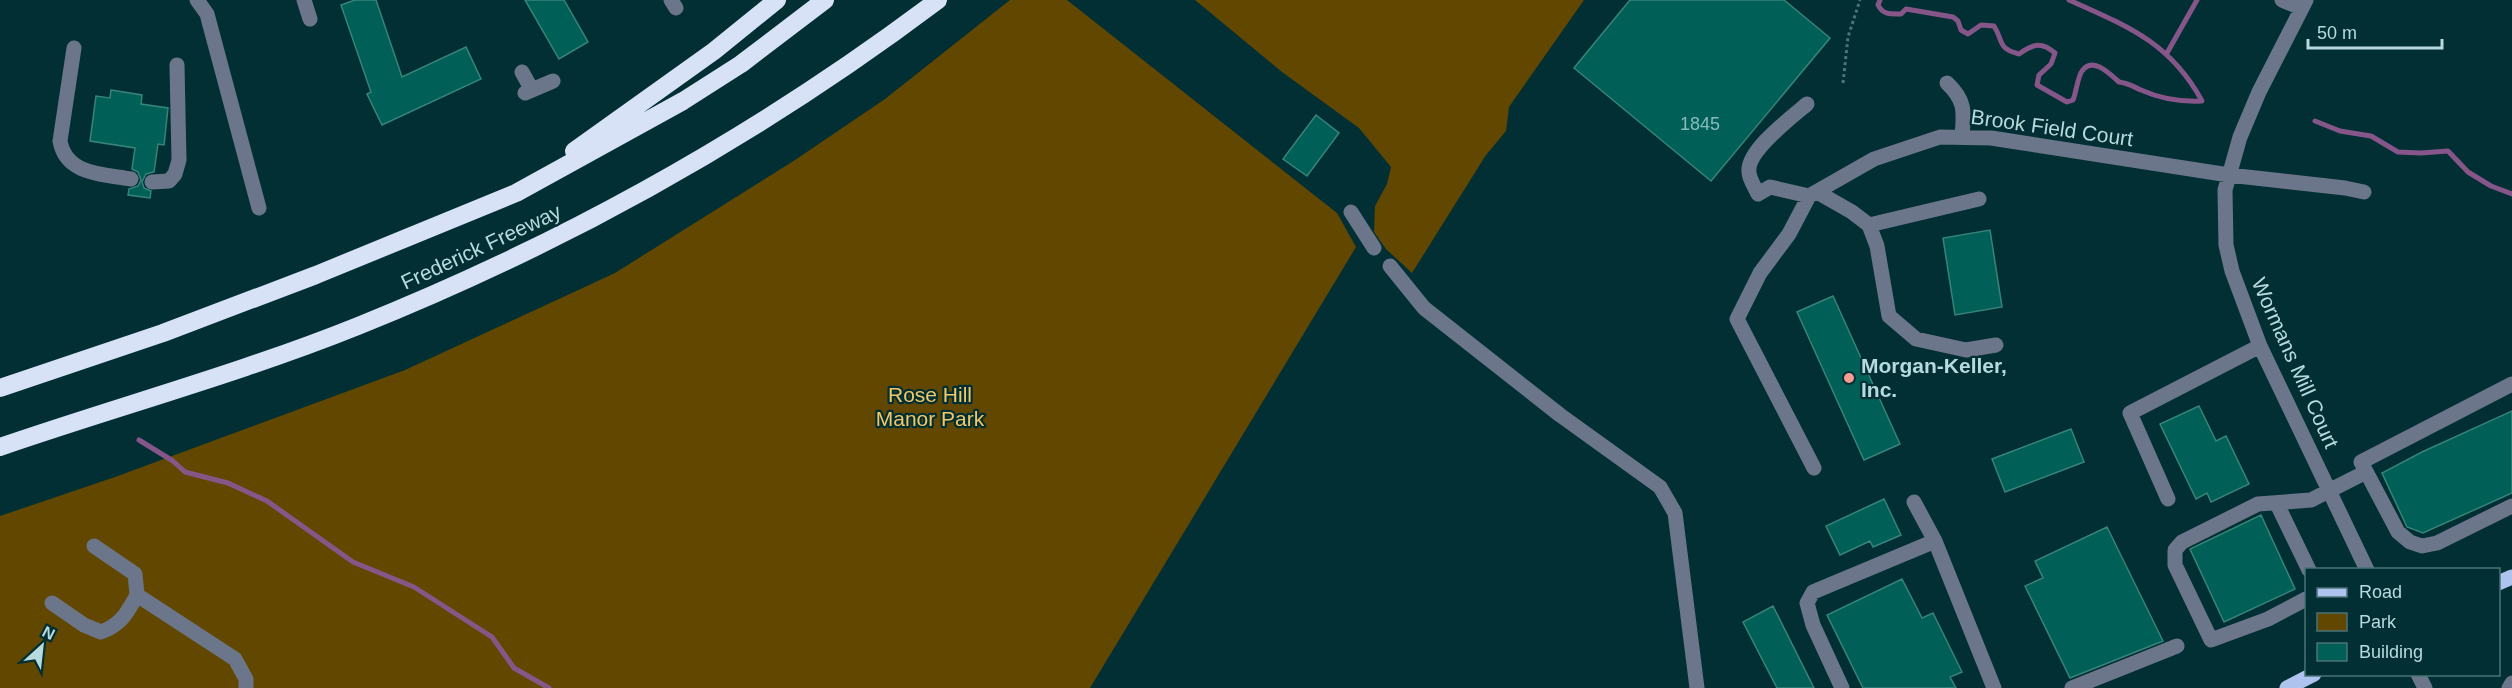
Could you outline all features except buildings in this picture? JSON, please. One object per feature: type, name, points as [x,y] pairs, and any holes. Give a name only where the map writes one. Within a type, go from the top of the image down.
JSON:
[{"type":"highway","points":[[516,193],[714,51],[777,0]]},
{"type":"highway","points":[[516,193],[683,101],[741,64],[825,0]]},
{"type":"highway","name":"Frederick Freeway","points":[[0,447],[266,360],[356,327],[486,272],[598,216],[690,165],[808,92],[874,48],[938,0]]},
{"type":"highway","name":"Frederick Freeway","points":[[0,388],[163,333],[240,304],[516,193]]},
{"type":"main road","points":[[2288,688],[2312,676]]},
{"type":"street","points":[[196,0],[207,14],[259,208]]},
{"type":"street","points":[[304,0],[310,19]]},
{"type":"street","points":[[2282,0],[2304,4]]},
{"type":"street","name":"Wormans Mill Court","points":[[2304,4],[2259,92],[2240,137],[2225,190],[2226,245],[2232,271],[2260,346],[2366,568]]},
{"type":"street","points":[[74,48],[60,141],[62,152],[80,170],[131,179]]},
{"type":"street","points":[[152,182],[169,182],[175,174],[178,160],[177,65]]},
{"type":"street","points":[[522,72],[528,92],[553,81]]},
{"type":"street","points":[[1947,83],[1960,95],[1963,120],[1962,137]]},
{"type":"street","points":[[1807,104],[1764,142],[1751,160],[1749,171],[1758,194],[1770,187],[1813,194],[1852,212],[1869,225],[1877,246],[1889,316],[1916,339],[1966,350],[1996,345]]},
{"type":"street","name":"Brook Field Court","points":[[1813,194],[1874,159],[1940,136],[1991,138],[2229,175],[2364,192]]},
{"type":"street","points":[[1813,194],[1789,234],[1760,273],[1737,319],[1814,468]]},
{"type":"street","points":[[1869,225],[1979,199]]},
{"type":"street","points":[[1351,212],[1374,248]]},
{"type":"street","points":[[1390,266],[1424,308],[1560,415],[1660,487],[1675,513],[1696,688]]},
{"type":"street","points":[[2168,499],[2130,413],[2260,346]]},
{"type":"street","points":[[2512,384],[2361,462],[2398,532],[2410,543],[2422,546],[2437,543],[2512,506]]},
{"type":"street","points":[[2305,600],[2268,619],[2211,640],[2175,565],[2175,550],[2182,543],[2258,504],[2311,500],[2366,472]]},
{"type":"street","points":[[1914,502],[1935,541],[1994,688]]},
{"type":"street","points":[[2277,504],[2308,568]]},
{"type":"street","points":[[1842,688],[1813,625],[1807,603],[1813,592],[1935,541]]},
{"type":"street","points":[[52,603],[84,625],[101,632],[112,628],[124,619],[137,594],[135,574],[94,546]]},
{"type":"street","points":[[137,594],[236,659],[246,679],[246,688]]},
{"type":"street","points":[[2072,688],[2177,646]]},
{"type":"street","points":[[2509,688],[2512,683]]},
{"type":"path","points":[[1843,83],[1848,37],[1860,0]]},
{"type":"green space","name":"Rose Hill Manor Park","points":[[1010,0],[1067,0],[1337,213],[1356,247],[1090,688],[0,688],[0,516],[115,477],[405,370],[615,273],[795,160],[885,99]]},
{"type":"green space","points":[[1195,0],[1584,0],[1509,107],[1506,131],[1486,155],[1412,273],[1386,249],[1374,232],[1375,206],[1387,184],[1391,167],[1359,128],[1282,72]]},
{"type":"waterway","points":[[1880,0],[1878,5],[1882,11],[1887,13],[1901,14],[1906,9],[1953,17],[1958,21],[1961,30],[1968,34],[1981,25],[1994,26],[2004,47],[2019,54],[2033,46],[2045,47],[2055,53],[2051,64],[2039,75],[2037,85],[2067,102],[2073,100],[2082,71],[2091,65],[2102,68],[2119,82],[2156,96],[2202,101],[2176,64],[2161,50],[2110,18],[2069,0]]},
{"type":"waterway","points":[[2167,53],[2197,0]]},
{"type":"waterway","points":[[2315,121],[2340,131],[2371,136],[2398,152],[2448,151],[2468,172],[2491,186],[2512,194]]},
{"type":"waterway","points":[[139,440],[173,461],[185,472],[228,483],[267,501],[353,562],[414,587],[492,637],[514,668],[549,688]]},
{"type":"place","name":"Morgan-Keller, Inc.","points":[[1849,378]]}]
